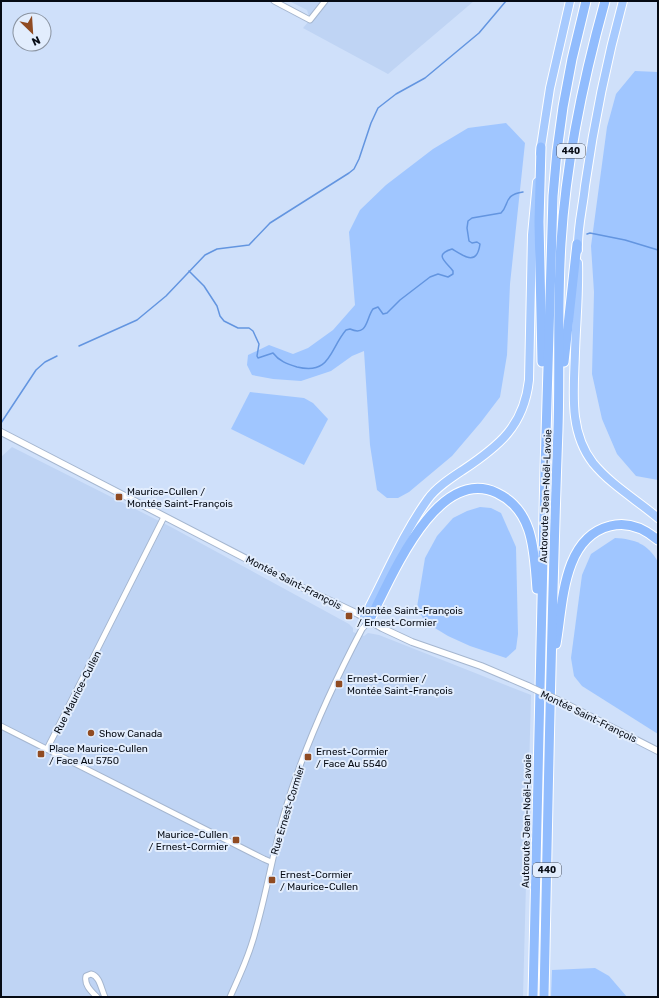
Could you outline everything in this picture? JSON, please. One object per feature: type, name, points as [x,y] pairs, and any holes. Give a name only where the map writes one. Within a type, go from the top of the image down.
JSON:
[{"type":"highway","points":[[367,619],[406,535],[428,499],[444,484],[497,445],[513,427],[521,412],[526,397],[529,380],[533,220],[541,147],[550,88],[570,1]]},
{"type":"highway","name":"Autoroute Jean-Noël-Lavoie","points":[[533,997],[551,231],[554,180],[563,107],[572,59],[586,1]]},
{"type":"highway","name":"Autoroute Jean-Noël-Lavoie","points":[[544,997],[559,411],[559,286],[561,243],[571,154],[594,44],[606,1]]},
{"type":"highway","points":[[559,411],[577,244],[599,99],[623,1]]},
{"type":"highway","points":[[541,147],[540,286],[545,469]]},
{"type":"highway","points":[[577,244],[578,277],[574,393],[575,415],[578,431],[586,452],[600,470],[617,486],[658,518]]},
{"type":"highway","points":[[367,619],[407,548],[427,520],[443,503],[456,495],[471,489],[485,489],[502,495],[513,503],[521,513],[529,528],[534,550],[541,640]]},
{"type":"highway","points":[[551,677],[567,578],[573,558],[581,545],[599,530],[611,525],[619,524],[639,528],[658,540]]},
{"type":"street","points":[[274,1],[310,20],[325,1]]},
{"type":"street","name":"Montée Saint-François","points":[[2,433],[164,517],[412,642],[481,666],[528,686],[658,751]]},
{"type":"street","name":"Rue Maurice-Cullen","points":[[48,749],[164,517]]},
{"type":"street","name":"Rue Ernest-Cormier","points":[[230,997],[255,935],[271,862],[292,789],[313,730],[367,619]]},
{"type":"street","points":[[1,726],[271,862]]},
{"type":"street","points":[[97,997],[86,985],[86,976],[91,974],[98,978],[105,997]]},
{"type":"shaded area","points":[[289,1],[474,1],[388,74],[303,28],[310,20],[307,10]]},
{"type":"shaded area","points":[[635,71],[658,72],[658,480],[636,476],[617,454],[602,419],[592,374],[594,292],[591,246],[607,127],[616,94]]},
{"type":"shaded area","points":[[506,123],[525,143],[510,284],[507,355],[500,397],[452,456],[409,492],[398,498],[387,498],[377,490],[370,445],[364,351],[352,356],[331,371],[301,381],[273,379],[252,375],[247,365],[248,355],[269,345],[293,354],[308,348],[333,330],[355,305],[349,232],[360,210],[386,185],[433,149],[468,128]]},
{"type":"shaded area","points":[[250,392],[304,398],[313,403],[328,419],[304,465],[231,429]]},
{"type":"shaded area","points":[[12,447],[171,527],[349,624],[353,628],[353,632],[364,636],[368,633],[379,635],[531,695],[523,997],[1,997],[1,457]]},
{"type":"shaded area","points":[[480,507],[491,508],[501,513],[516,547],[518,634],[516,649],[506,658],[470,646],[448,636],[425,622],[417,607],[425,558],[437,536],[453,518],[467,511]]},
{"type":"shaded area","points":[[615,538],[635,541],[650,551],[658,562],[658,734],[582,686],[574,676],[571,658],[582,575],[591,554]]},
{"type":"shaded area","points":[[595,968],[609,976],[627,997],[551,997],[552,970]]},
{"type":"waterway","points":[[79,346],[137,320],[166,296],[205,255],[217,249],[249,245],[270,223],[354,169],[378,108],[396,94],[425,78],[479,33],[506,1]]},
{"type":"waterway","points":[[189,271],[204,286],[217,306],[220,316],[224,321],[238,328],[249,328],[253,331],[259,344],[258,358],[273,353],[281,360],[293,366],[308,369],[317,367],[328,359],[346,330],[350,329],[360,331],[363,329],[373,309],[378,307],[383,314],[387,313],[400,300],[430,277],[438,274],[448,277],[453,274],[453,271],[442,256],[446,251],[452,249],[461,255],[470,258],[476,255],[480,244],[469,241],[467,228],[468,221],[472,218],[501,213],[512,195],[523,192]]},
{"type":"waterway","points":[[587,234],[590,233],[625,240],[658,250]]},
{"type":"waterway","points":[[1,423],[36,370],[45,362],[57,356]]},
{"type":"place","name":"Maurice-Cullen / Montée Saint-François","points":[[119,497]]},
{"type":"place","name":"Montée Saint-François / Ernest-Cormier","points":[[349,616]]},
{"type":"place","name":"Ernest-Cormier / Montée Saint-François","points":[[339,684]]},
{"type":"place","name":"Show Canada","points":[[91,733]]},
{"type":"place","name":"Place Maurice-Cullen / Face Au 5750","points":[[41,754]]},
{"type":"place","name":"Ernest-Cormier / Face Au 5540","points":[[308,757]]},
{"type":"place","name":"Maurice-Cullen / Ernest-Cormier","points":[[236,840]]},
{"type":"place","name":"Ernest-Cormier / Maurice-Cullen","points":[[272,880]]}]
